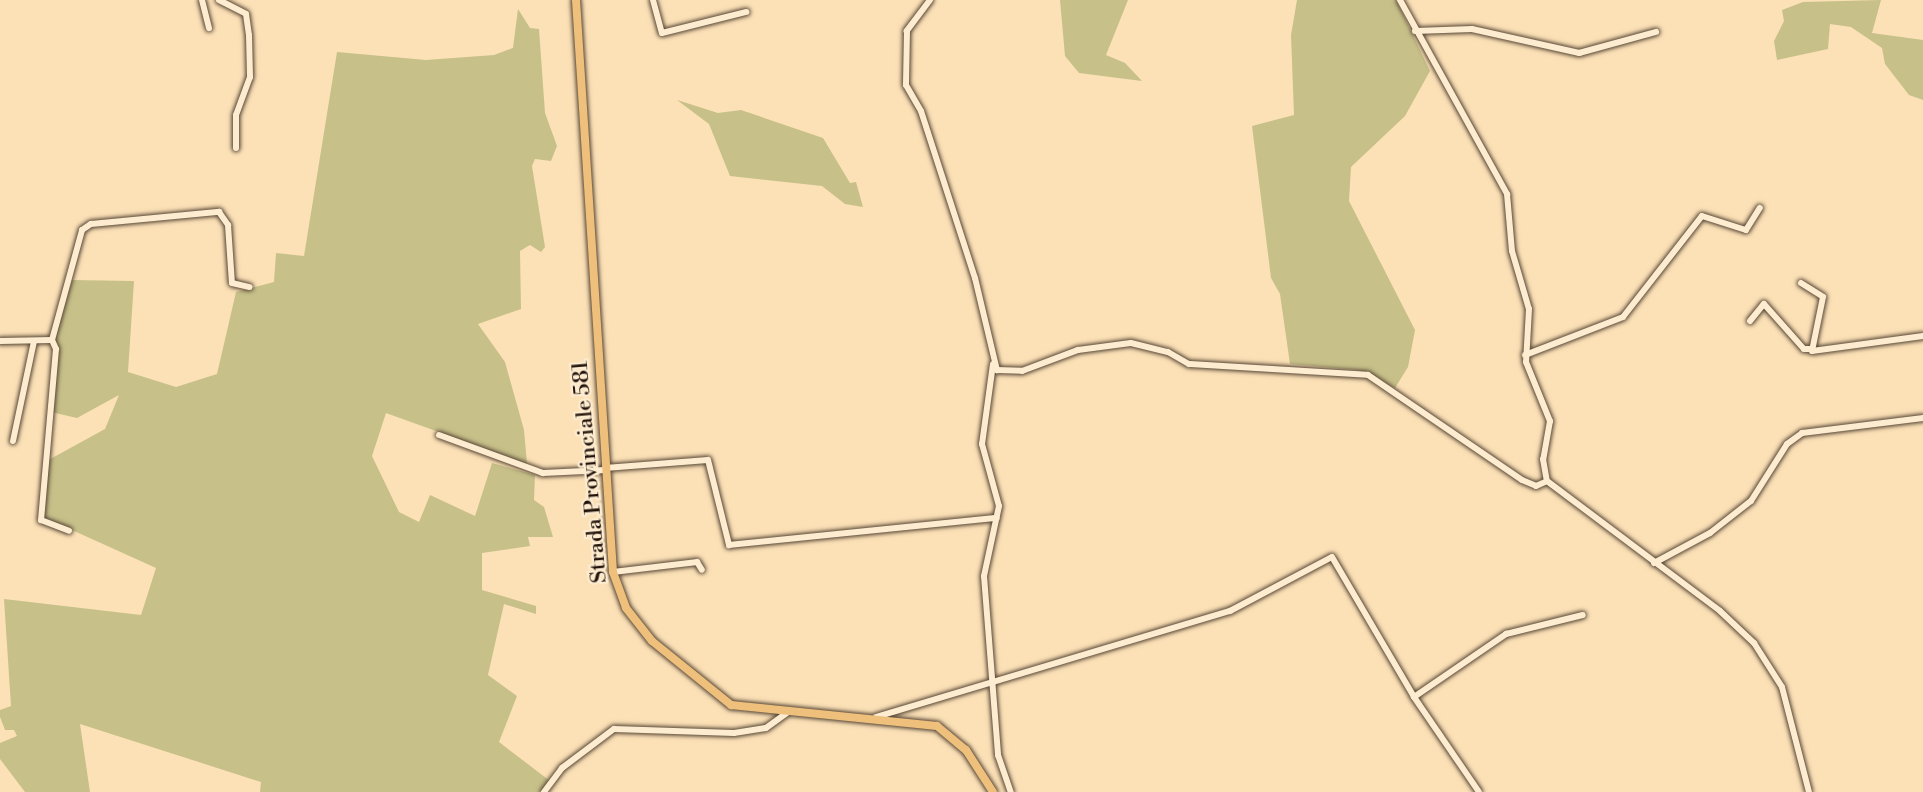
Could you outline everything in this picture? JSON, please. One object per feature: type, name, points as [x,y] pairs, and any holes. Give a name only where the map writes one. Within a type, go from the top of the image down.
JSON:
[{"type":"main road","name":"Strada Provinciale 581","points":[[576,0],[613,572],[633,620],[705,687],[731,705],[787,713],[918,720],[944,730],[966,750],[993,792]]},
{"type":"street","points":[[202,0],[209,28]]},
{"type":"street","points":[[219,0],[246,14],[249,35],[250,77],[236,115],[236,148]]},
{"type":"street","points":[[653,0],[662,33],[746,12]]},
{"type":"street","points":[[930,0],[907,31],[906,85],[921,111],[975,278],[993,364],[982,444],[998,494],[997,519],[984,576],[996,678],[998,755],[1011,792]]},
{"type":"street","points":[[1400,0],[1414,31],[1496,167],[1507,194],[1512,251],[1529,309],[1526,355],[1550,421],[1543,459],[1547,481],[1720,611],[1767,660],[1785,693],[1809,792]]},
{"type":"street","points":[[1414,31],[1472,29],[1579,53],[1656,32]]},
{"type":"street","points":[[1526,355],[1623,317],[1702,216],[1746,230],[1760,208]]},
{"type":"street","points":[[69,531],[41,520],[56,349],[52,340],[88,225],[219,212],[228,225],[232,283],[250,287]]},
{"type":"street","points":[[1801,283],[1823,297],[1810,349]]},
{"type":"street","points":[[1750,321],[1764,304],[1804,349],[1923,336]]},
{"type":"street","points":[[0,341],[52,340]]},
{"type":"street","points":[[13,441],[34,341]]},
{"type":"street","points":[[993,364],[1004,373],[1022,371],[1078,350],[1131,343],[1168,352],[1189,364],[1368,375],[1522,480],[1536,486],[1547,481]]},
{"type":"street","points":[[1654,562],[1710,533],[1751,501],[1787,444],[1802,433],[1923,418]]},
{"type":"street","points":[[439,435],[543,473],[708,460],[729,545],[997,519]]},
{"type":"street","points":[[876,717],[996,678],[1230,611],[1332,557],[1414,697],[1479,792]]},
{"type":"street","points":[[613,572],[697,562],[702,570]]},
{"type":"street","points":[[1414,697],[1506,634],[1583,615]]},
{"type":"street","points":[[544,792],[562,768],[614,729],[734,733],[766,728],[787,713]]},
{"type":"shaded area","points":[[1060,0],[1128,0],[1106,55],[1125,63],[1142,81],[1079,73],[1065,56]]},
{"type":"shaded area","points":[[1297,0],[1396,0],[1430,71],[1405,116],[1351,167],[1349,201],[1415,330],[1408,367],[1395,388],[1358,370],[1290,364],[1280,294],[1271,278],[1252,126],[1294,115],[1291,35]]},
{"type":"shaded area","points":[[1881,0],[1872,33],[1923,40],[1923,100],[1909,95],[1885,64],[1882,48],[1851,27],[1830,24],[1828,49],[1777,60],[1774,41],[1784,21],[1782,10],[1803,2]]},
{"type":"shaded area","points":[[518,9],[530,28],[539,29],[545,113],[557,146],[551,161],[535,159],[532,166],[545,247],[541,252],[530,245],[520,251],[521,309],[478,324],[505,362],[524,430],[527,464],[386,413],[372,456],[399,512],[419,522],[430,495],[475,516],[492,463],[535,475],[534,500],[544,507],[553,537],[528,537],[530,546],[482,553],[482,590],[536,606],[536,614],[504,604],[488,675],[517,696],[499,742],[550,781],[540,792],[260,792],[261,782],[80,724],[90,792],[25,792],[0,759],[0,743],[17,736],[14,730],[5,730],[0,717],[0,710],[11,706],[4,599],[141,615],[156,568],[41,516],[43,463],[105,429],[119,395],[77,418],[51,412],[55,339],[72,280],[134,281],[128,372],[176,387],[217,374],[236,292],[274,282],[276,253],[304,256],[337,52],[426,60],[494,55],[513,48]]},
{"type":"shaded area","points":[[677,100],[718,113],[741,110],[823,138],[850,183],[856,182],[863,207],[845,204],[822,186],[730,176],[709,124]]}]
